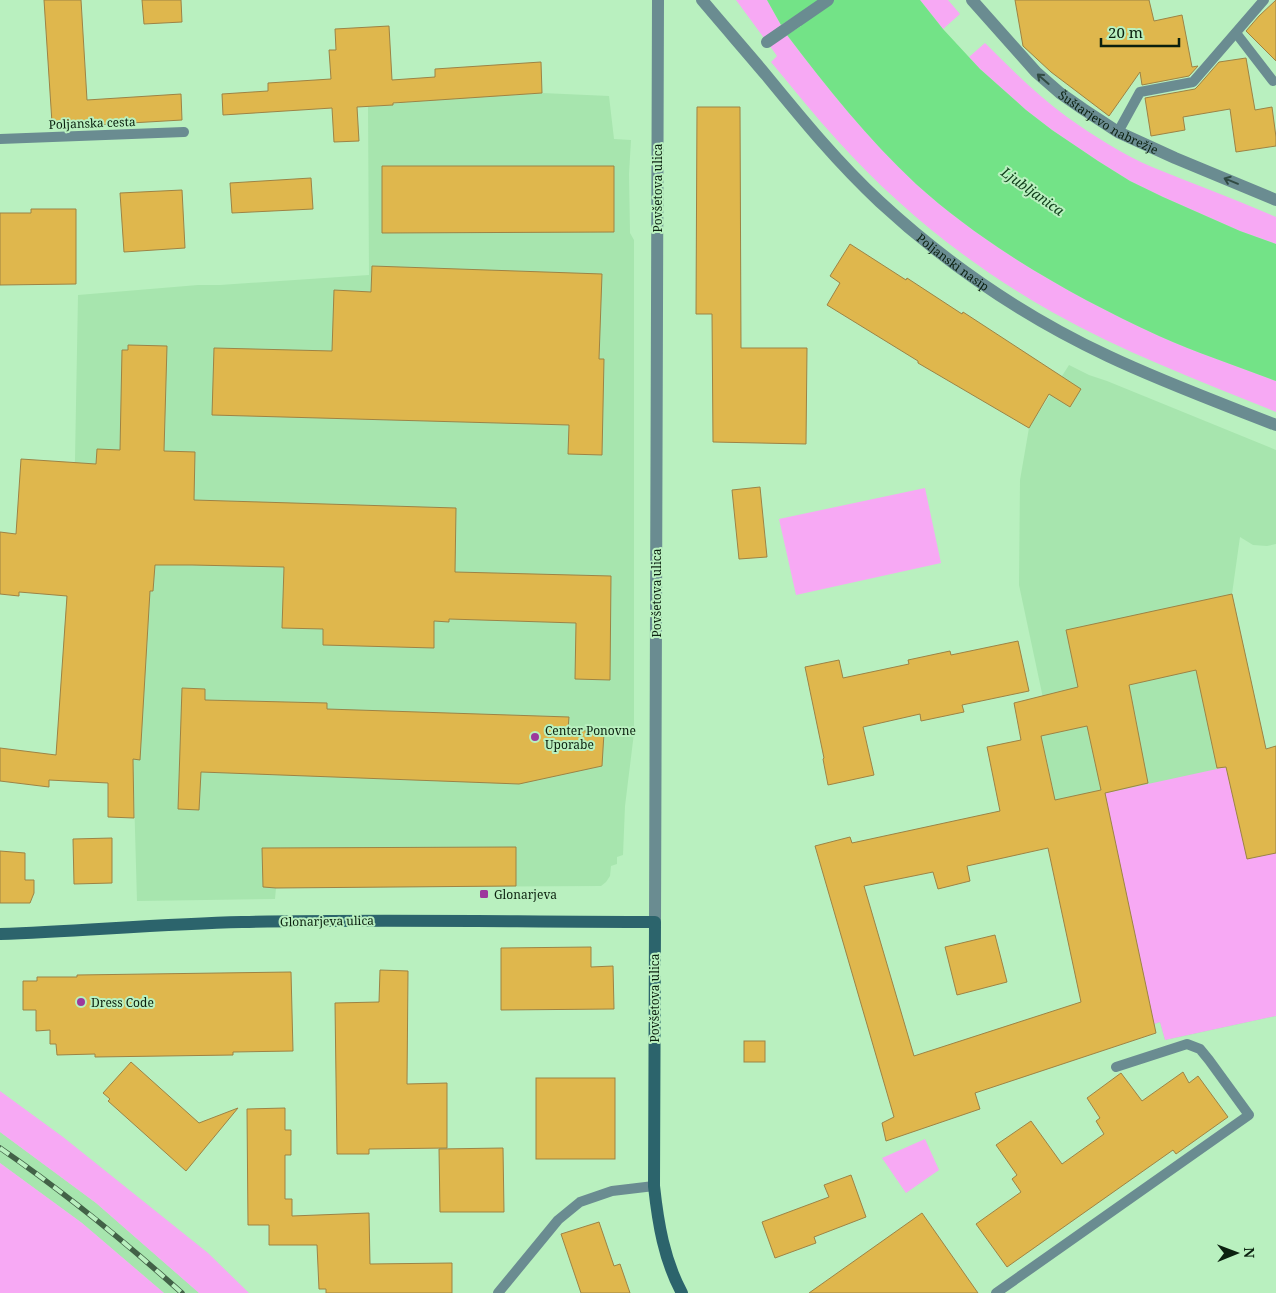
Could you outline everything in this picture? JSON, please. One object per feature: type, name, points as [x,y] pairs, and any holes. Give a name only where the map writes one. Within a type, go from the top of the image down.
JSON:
[{"type":"street","name":"Povšetova ulica","points":[[658,0],[654,1186],[658,1221],[664,1244],[670,1265],[682,1293]]},
{"type":"street","name":"Poljanski nasip","points":[[702,0],[800,117],[849,171],[878,200],[936,250],[1003,298],[1107,356],[1276,425]]},
{"type":"street","points":[[767,42],[828,0]]},
{"type":"street","name":"Šuštarjevo nabrežje","points":[[972,0],[1036,72],[1060,93],[1118,132],[1276,200]]},
{"type":"street","name":"Glonarjeva ulica","points":[[0,934],[240,922],[328,920],[654,922]]},
{"type":"lane","points":[[1118,132],[1140,92],[1193,82],[1264,0]]},
{"type":"lane","points":[[1236,32],[1273,81]]},
{"type":"lane","name":"Poljanska cesta","points":[[0,139],[184,132]]},
{"type":"lane","points":[[996,1293],[1249,1115],[1210,1060],[1200,1049],[1187,1044],[1116,1067]]},
{"type":"lane","points":[[498,1293],[558,1220],[580,1202],[612,1191],[654,1186]]},
{"type":"shaded area","points":[[736,0],[767,0],[781,25],[764,38]]},
{"type":"shaded area","points":[[920,0],[948,0],[960,14],[943,29]]},
{"type":"shaded area","points":[[787,35],[833,94],[865,131],[898,167],[943,207],[1001,250],[1063,287],[1127,321],[1202,354],[1276,381],[1276,412],[1162,365],[1079,327],[993,276],[937,235],[860,165],[771,62],[777,56],[770,46]]},
{"type":"shaded area","points":[[985,43],[1045,100],[1108,144],[1152,167],[1276,217],[1276,244],[1240,231],[1130,181],[1052,130],[1026,110],[969,57]]},
{"type":"shaded area","points":[[542,93],[609,96],[614,139],[631,140],[629,174],[630,233],[634,240],[634,733],[625,806],[623,855],[617,857],[617,864],[611,866],[610,876],[601,886],[276,888],[275,899],[137,901],[133,759],[57,754],[75,459],[78,295],[198,285],[369,275],[368,107],[419,101]]},
{"type":"shaded area","points":[[1069,365],[1089,375],[1276,450],[1276,544],[1267,546],[1253,545],[1240,537],[1232,594],[1276,796],[1276,1016],[1165,1040],[1160,1022],[1154,1024],[1105,796],[1076,802],[1074,796],[1025,806],[1053,789],[1043,744],[1023,748],[1021,740],[1043,698],[1019,585],[1020,480],[1029,428]]},
{"type":"shaded area","points":[[925,488],[941,563],[796,595],[779,519]]},
{"type":"shaded area","points":[[1226,767],[1248,859],[1276,853],[1276,1016],[1165,1040],[1160,1022],[1154,1024],[1105,795],[1102,794]]},
{"type":"shaded area","points":[[0,1091],[63,1137],[208,1253],[249,1293],[199,1293],[96,1203],[0,1132]]},
{"type":"shaded area","points":[[0,1132],[96,1203],[199,1293],[164,1293],[82,1223],[0,1163]]},
{"type":"shaded area","points":[[925,1139],[939,1170],[906,1193],[882,1158]]},
{"type":"shaded area","points":[[0,1163],[82,1223],[164,1293],[0,1293]]},
{"type":"water","name":"Ljubljanica","points":[[767,0],[920,0],[943,29],[980,69],[1026,110],[1052,130],[1130,181],[1240,231],[1276,244],[1276,381],[1188,348],[1127,321],[1032,269],[972,229],[916,184],[865,131],[833,94],[787,35],[801,26],[795,16],[781,25]]},
{"type":"building","points":[[44,0],[81,0],[87,100],[181,94],[182,120],[96,125],[96,120],[52,123]]},
{"type":"building","points":[[142,0],[181,0],[182,22],[144,24]]},
{"type":"building","points":[[1015,0],[1149,0],[1154,21],[1182,15],[1192,67],[1198,66],[1189,76],[1142,85],[1140,72],[1109,116],[1051,72],[1023,46]]},
{"type":"building","points":[[1276,0],[1276,61],[1246,31]]},
{"type":"building","points":[[389,26],[392,80],[435,77],[435,69],[541,62],[542,93],[357,107],[359,141],[334,142],[332,108],[223,115],[222,94],[268,91],[268,83],[331,79],[329,50],[336,50],[335,29]]},
{"type":"building","points":[[1246,58],[1255,110],[1272,107],[1276,146],[1236,152],[1230,109],[1183,117],[1185,130],[1151,136],[1145,98],[1195,89],[1219,62]]},
{"type":"building","points":[[697,107],[740,107],[741,348],[807,348],[806,444],[713,442],[712,314],[696,314]]},
{"type":"building","points":[[382,166],[614,166],[614,232],[382,233]]},
{"type":"building","points":[[311,178],[313,209],[232,213],[230,183]]},
{"type":"building","points":[[182,190],[185,248],[124,252],[120,193]]},
{"type":"building","points":[[31,209],[76,209],[76,284],[0,285],[0,213],[31,213]]},
{"type":"building","points":[[850,244],[962,314],[963,312],[1081,389],[1070,407],[1049,394],[1029,428],[918,363],[918,361],[827,305],[840,283],[830,276]]},
{"type":"building","points":[[372,266],[602,274],[599,359],[604,359],[602,455],[568,454],[569,425],[212,415],[214,348],[332,351],[334,290],[371,292]]},
{"type":"building","points":[[128,345],[167,346],[164,451],[195,452],[194,500],[456,508],[455,572],[611,576],[610,680],[575,679],[576,623],[449,619],[449,622],[434,621],[434,648],[323,645],[323,629],[282,628],[284,567],[155,565],[153,591],[150,591],[140,760],[133,759],[134,818],[108,817],[108,783],[49,780],[49,787],[0,781],[0,748],[56,755],[67,596],[19,592],[19,596],[0,594],[0,532],[16,534],[21,459],[96,464],[97,449],[120,450],[122,350],[128,350]]},
{"type":"building","points":[[760,487],[767,557],[739,559],[732,490]]},
{"type":"building","points":[[1232,594],[1266,749],[1276,746],[1276,853],[1247,859],[1226,767],[1217,768],[1196,670],[1129,685],[1148,783],[1105,793],[1156,1033],[975,1093],[980,1109],[886,1141],[882,1123],[894,1117],[815,846],[850,837],[852,843],[1000,811],[987,747],[1021,740],[1014,703],[1078,687],[1066,630]],"holes":[[[1087,726],[1101,790],[1055,800],[1041,736]],[[1048,848],[1081,1002],[914,1056],[864,886],[933,872],[938,889],[970,881],[967,866]]]},
{"type":"building","points":[[1018,641],[1029,691],[962,705],[964,712],[921,721],[920,714],[863,727],[874,775],[828,785],[805,667],[839,660],[843,678],[909,664],[908,660],[950,651],[951,655]]},
{"type":"building","points":[[182,688],[205,689],[205,700],[327,703],[327,709],[569,717],[568,729],[604,733],[602,766],[519,784],[201,772],[199,810],[178,809]]},
{"type":"building","points":[[112,838],[112,883],[74,884],[73,839]]},
{"type":"building","points":[[516,847],[516,886],[263,887],[262,848]]},
{"type":"building","points":[[0,851],[25,853],[25,880],[34,880],[34,893],[30,903],[0,903]]},
{"type":"building","points":[[995,935],[1007,982],[957,995],[945,947]]},
{"type":"building","points":[[591,947],[591,967],[613,966],[614,1009],[501,1010],[501,948]]},
{"type":"building","points":[[380,970],[408,971],[407,1084],[447,1083],[447,1148],[369,1149],[369,1154],[337,1154],[335,1003],[379,1002]]},
{"type":"building","points":[[291,972],[293,1051],[233,1052],[233,1055],[95,1057],[95,1054],[57,1055],[56,1044],[50,1044],[50,1030],[36,1031],[36,1010],[23,1010],[23,981],[37,981],[37,977]]},
{"type":"building","points":[[744,1041],[765,1041],[765,1062],[744,1062]]},
{"type":"building","points":[[131,1062],[199,1123],[238,1108],[186,1171],[108,1101],[110,1099],[103,1093]]},
{"type":"building","points":[[1183,1072],[1189,1083],[1198,1076],[1228,1117],[1176,1154],[1173,1150],[1007,1267],[976,1224],[1021,1192],[1012,1179],[1017,1175],[996,1145],[1031,1121],[1062,1164],[1104,1134],[1096,1121],[1100,1118],[1087,1098],[1121,1073],[1142,1101]]},
{"type":"building","points":[[536,1078],[615,1078],[615,1159],[536,1159]]},
{"type":"building","points":[[285,1108],[285,1130],[291,1130],[291,1155],[285,1155],[285,1199],[292,1199],[292,1216],[369,1213],[370,1264],[452,1263],[452,1293],[326,1293],[326,1289],[319,1289],[317,1245],[269,1245],[269,1225],[248,1225],[247,1109]]},
{"type":"building","points":[[503,1148],[504,1212],[440,1212],[439,1149]]},
{"type":"building","points":[[851,1175],[866,1217],[814,1237],[816,1243],[775,1258],[762,1222],[829,1197],[824,1185]]},
{"type":"building","points":[[922,1213],[978,1293],[809,1293],[850,1264]]},
{"type":"building","points":[[599,1222],[614,1266],[620,1264],[630,1293],[581,1293],[561,1234]]},
{"type":"railway","points":[[0,1148],[93,1218],[182,1293]]},
{"type":"place","name":"Center Ponovne Uporabe","points":[[535,737]]},
{"type":"place","name":"Glonarjeva","points":[[484,894]]},
{"type":"place","name":"Dress Code","points":[[81,1002]]}]
